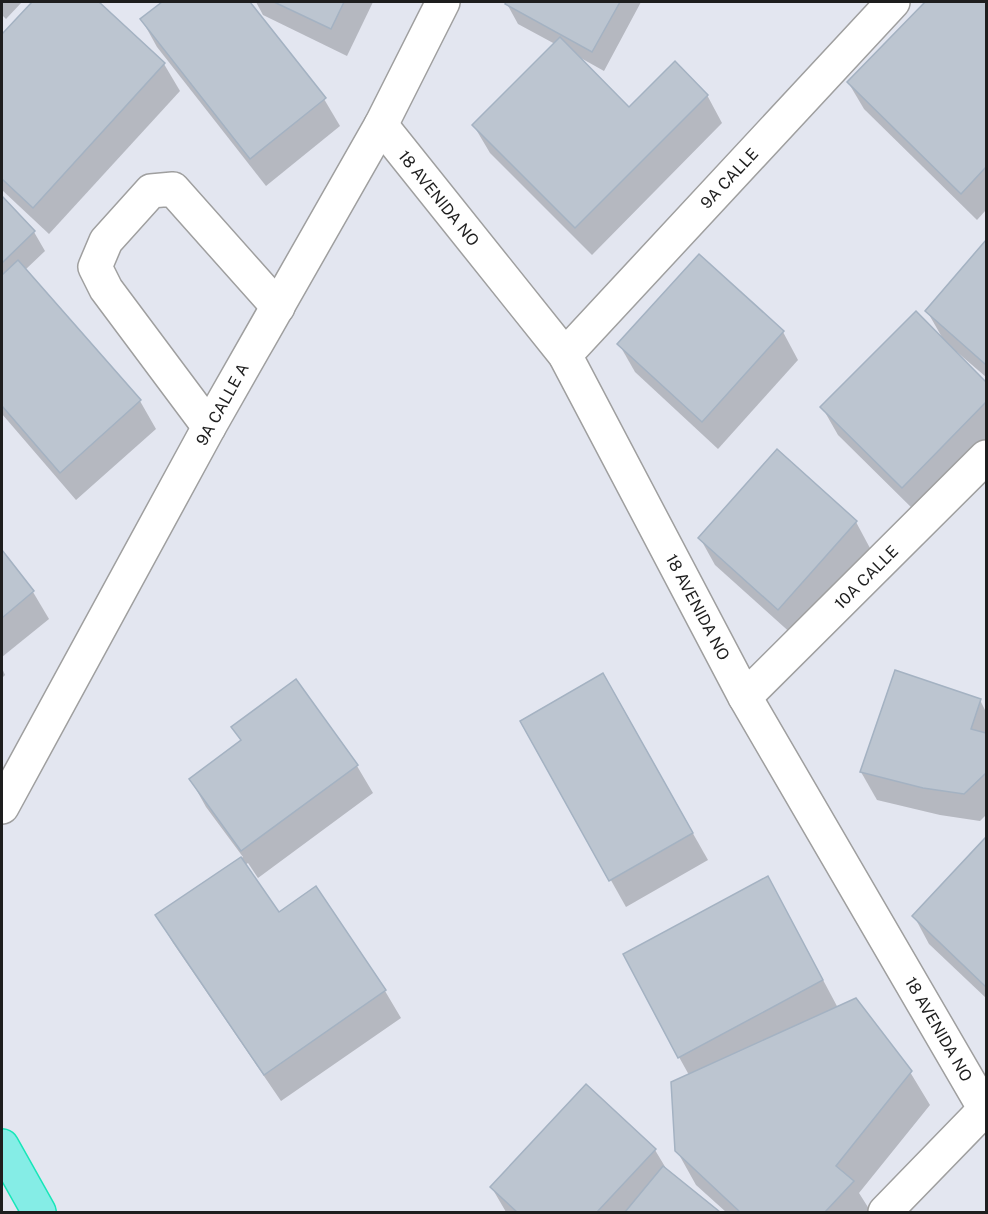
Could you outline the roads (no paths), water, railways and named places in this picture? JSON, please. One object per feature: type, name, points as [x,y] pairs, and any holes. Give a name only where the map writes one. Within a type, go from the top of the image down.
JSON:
[{"type":"highway","points":[[2,1146],[39,1212]]},
{"type":"street","name":"9A CALLE A","points":[[2,807],[209,427],[381,125],[443,2]]},
{"type":"street","name":"9A CALLE","points":[[565,355],[893,2]]},
{"type":"street","name":"18 AVENIDA NO","points":[[381,125],[565,355],[745,697],[986,1110]]},
{"type":"street","points":[[209,427],[106,289],[95,267],[106,241],[151,191],[173,189],[278,307]]},
{"type":"street","name":"10A CALLE","points":[[745,697],[987,457]]},
{"type":"street","points":[[885,1212],[986,1110]]}]
